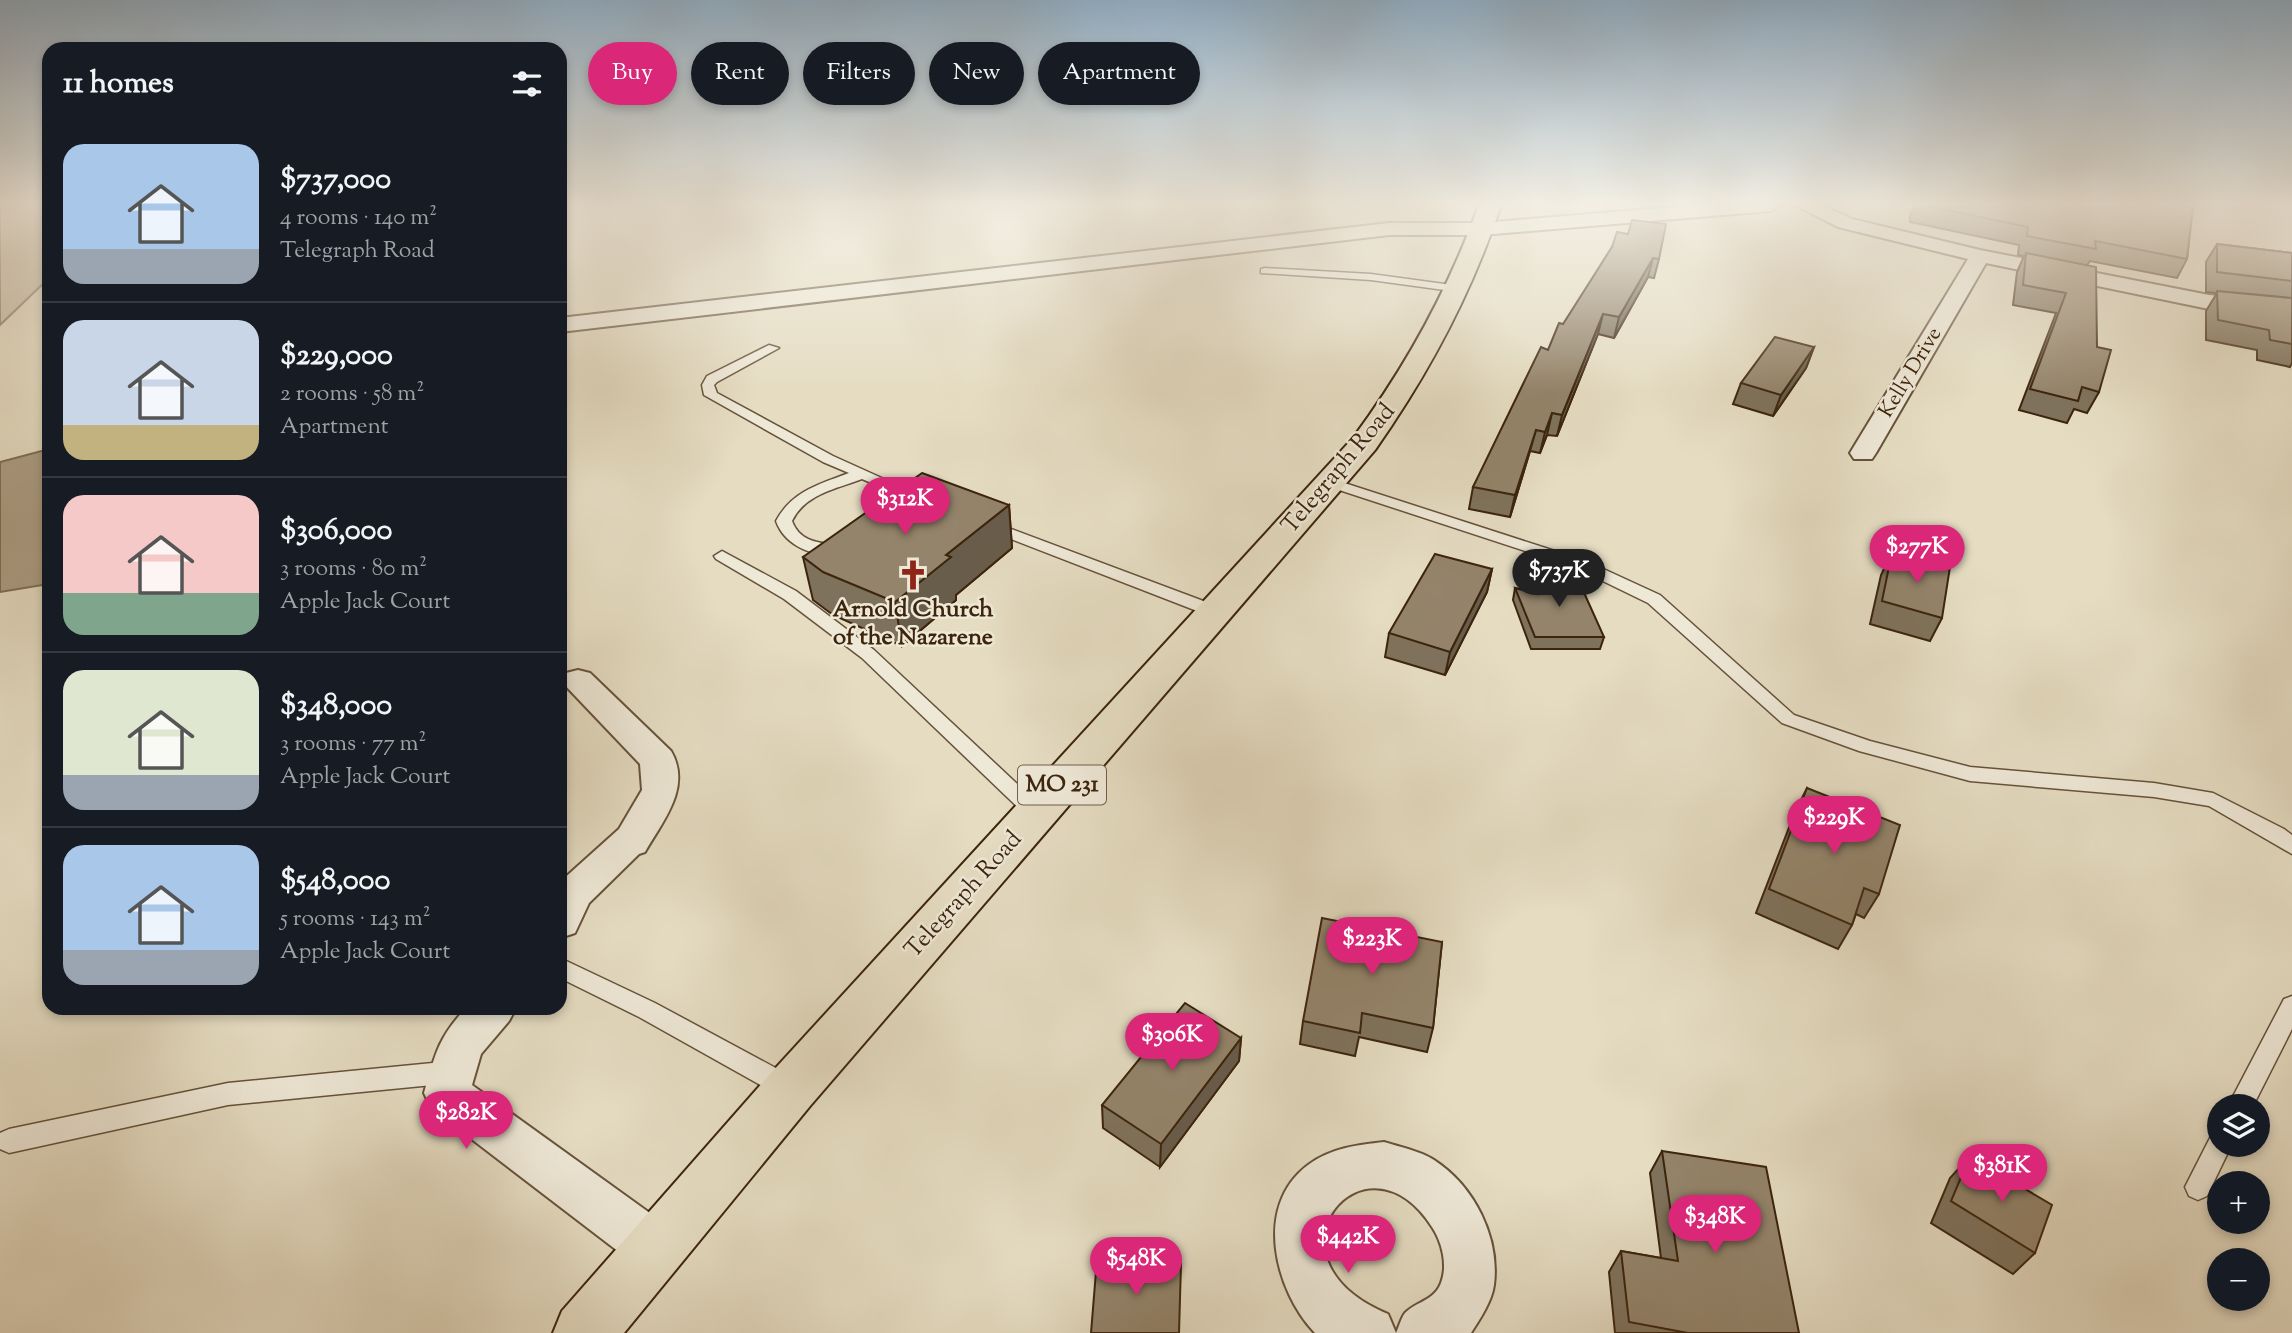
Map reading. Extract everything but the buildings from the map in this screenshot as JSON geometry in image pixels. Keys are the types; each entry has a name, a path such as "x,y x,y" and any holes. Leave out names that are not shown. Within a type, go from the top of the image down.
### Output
{"main road":[{"name":"Telegraph Road","path":"584,1333 654,1247 791,1089 1332,483 1395,402 1424,358 1467,267"}],"street":[{"path":"567,324 1055,267"},
{"name":"Kelly Drive","path":"1863,453 1973,267"},
{"path":"2036,267 2209,302 2292,309"},
{"path":"567,907 574,893 628,841 631,842 662,791 658,760 578,681"},
{"path":"488,1015 461,1044 447,1093 654,1247"},
{"path":"1369,1333 1338,1317 1319,1298 1306,1276 1299,1251 1299,1226 1306,1205 1319,1186 1336,1174 1358,1166 1380,1165 1404,1171 1426,1182 1445,1199 1460,1220 1468,1244 1471,1268 1466,1292 1454,1312 1433,1331"}],"lane":[{"path":"1265,271 1371,277 1459,289"},
{"path":"772,348 712,379 708,385 711,395 861,474 932,504 909,514"},
{"path":"852,550 812,547 792,536 785,521 788,512 803,498 861,474"},
{"path":"1332,483 1580,564 1654,599 1787,719 1866,746 1970,774 2154,790 2213,800 2277,834 2292,846"},
{"path":"976,521 1216,612"},
{"path":"722,556 790,595 868,654 1037,814"},
{"path":"567,970 647,1010 791,1089"},
{"path":"2246,1094 2292,1006"},
{"path":"9,1141 228,1094 453,1072"},
{"path":"2198,1187 2213,1157"}],"shaded area":[{"path":"0,267 42,267 42,285 0,325"},
{"path":"42,451 42,585 0,592 0,462"}],"place":[{"name":"Arnold Church of the Nazarene","path":"913,575"}]}
